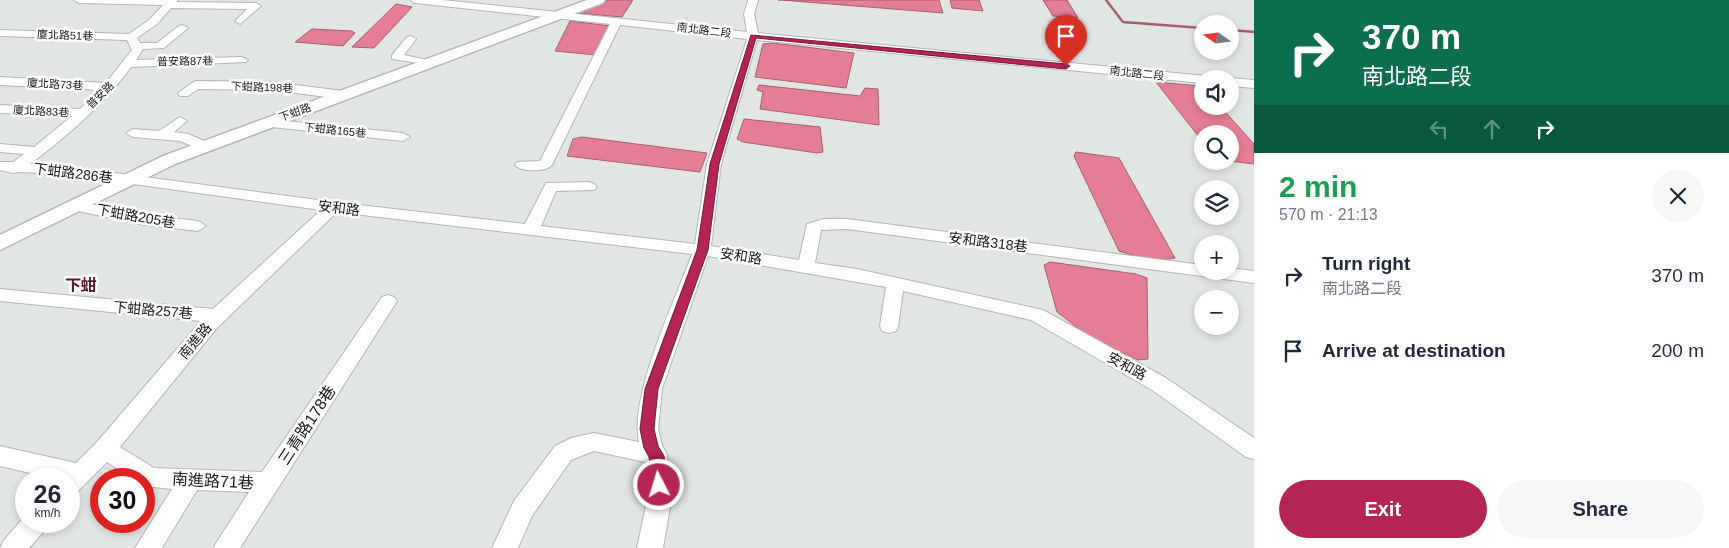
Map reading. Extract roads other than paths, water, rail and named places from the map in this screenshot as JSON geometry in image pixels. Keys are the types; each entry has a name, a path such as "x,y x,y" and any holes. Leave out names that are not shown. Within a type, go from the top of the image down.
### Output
{"main road":[{"name":"下蚶路","path":"0,243 169,160 599,0"}],"street":[{"path":"79,0 256,6 240,20"},
{"name":"南北路二段","path":"415,0 617,20 753,36 1194,79"},
{"path":"650,548 660,496 656,456 651,448 647,429 652,389 702,250 714,164 753,36 749,14 753,0"},
{"path":"133,42 171,2"},
{"path":"522,165 546,166 617,20"},
{"name":"廈北路51巷","path":"0,33 133,42 160,46 182,28"},
{"path":"411,39 396,57 428,63"},
{"name":"普安路","path":"0,178 36,151 111,87 138,50 133,42"},
{"name":"普安路87巷","path":"128,64 192,60 242,60"},
{"name":"廈北路73巷","path":"0,81 111,87"},
{"path":"1239,83 1254,84"},
{"name":"下蚶路198巷","path":"184,93 195,85 272,86 343,95"},
{"name":"廈北路83巷","path":"0,109 82,113"},
{"path":"161,136 180,121"},
{"name":"下蚶路165巷","path":"267,123 403,137"},
{"path":"133,133 183,137 204,146"},
{"path":"0,148 36,151"},
{"name":"下蚶路286巷","path":"0,166 61,170 129,180"},
{"name":"安和路","path":"129,180 333,207 702,250 896,284 1036,315 1160,384 1254,450"},
{"path":"531,230 551,186 588,187"},
{"name":"下蚶路205巷","path":"75,206 114,212 138,219 198,226"},
{"name":"南進路","path":"80,474 106,449 217,316 333,207"},
{"name":"安和路318巷","path":"806,267 813,227 824,224 847,224 1194,269"},
{"path":"1239,275 1254,277"},
{"path":"889,326 896,284"},
{"name":"下蚶路257巷","path":"0,295 217,316"},
{"name":"三青路178巷","path":"226,548 388,301"},
{"path":"505,548 523,509 563,453 579,445 594,442 656,456"},
{"name":"南進路71巷","path":"106,449 150,478 268,483"},
{"path":"0,456 37,468"},
{"path":"148,548 191,479"},
{"path":"13,548 26,533"}],"waterway":[{"path":"1106,0 1123,22 1194,27"},
{"path":"1239,31 1254,32"}],"district":[{"name":"下蚶","path":"81,285"}]}
